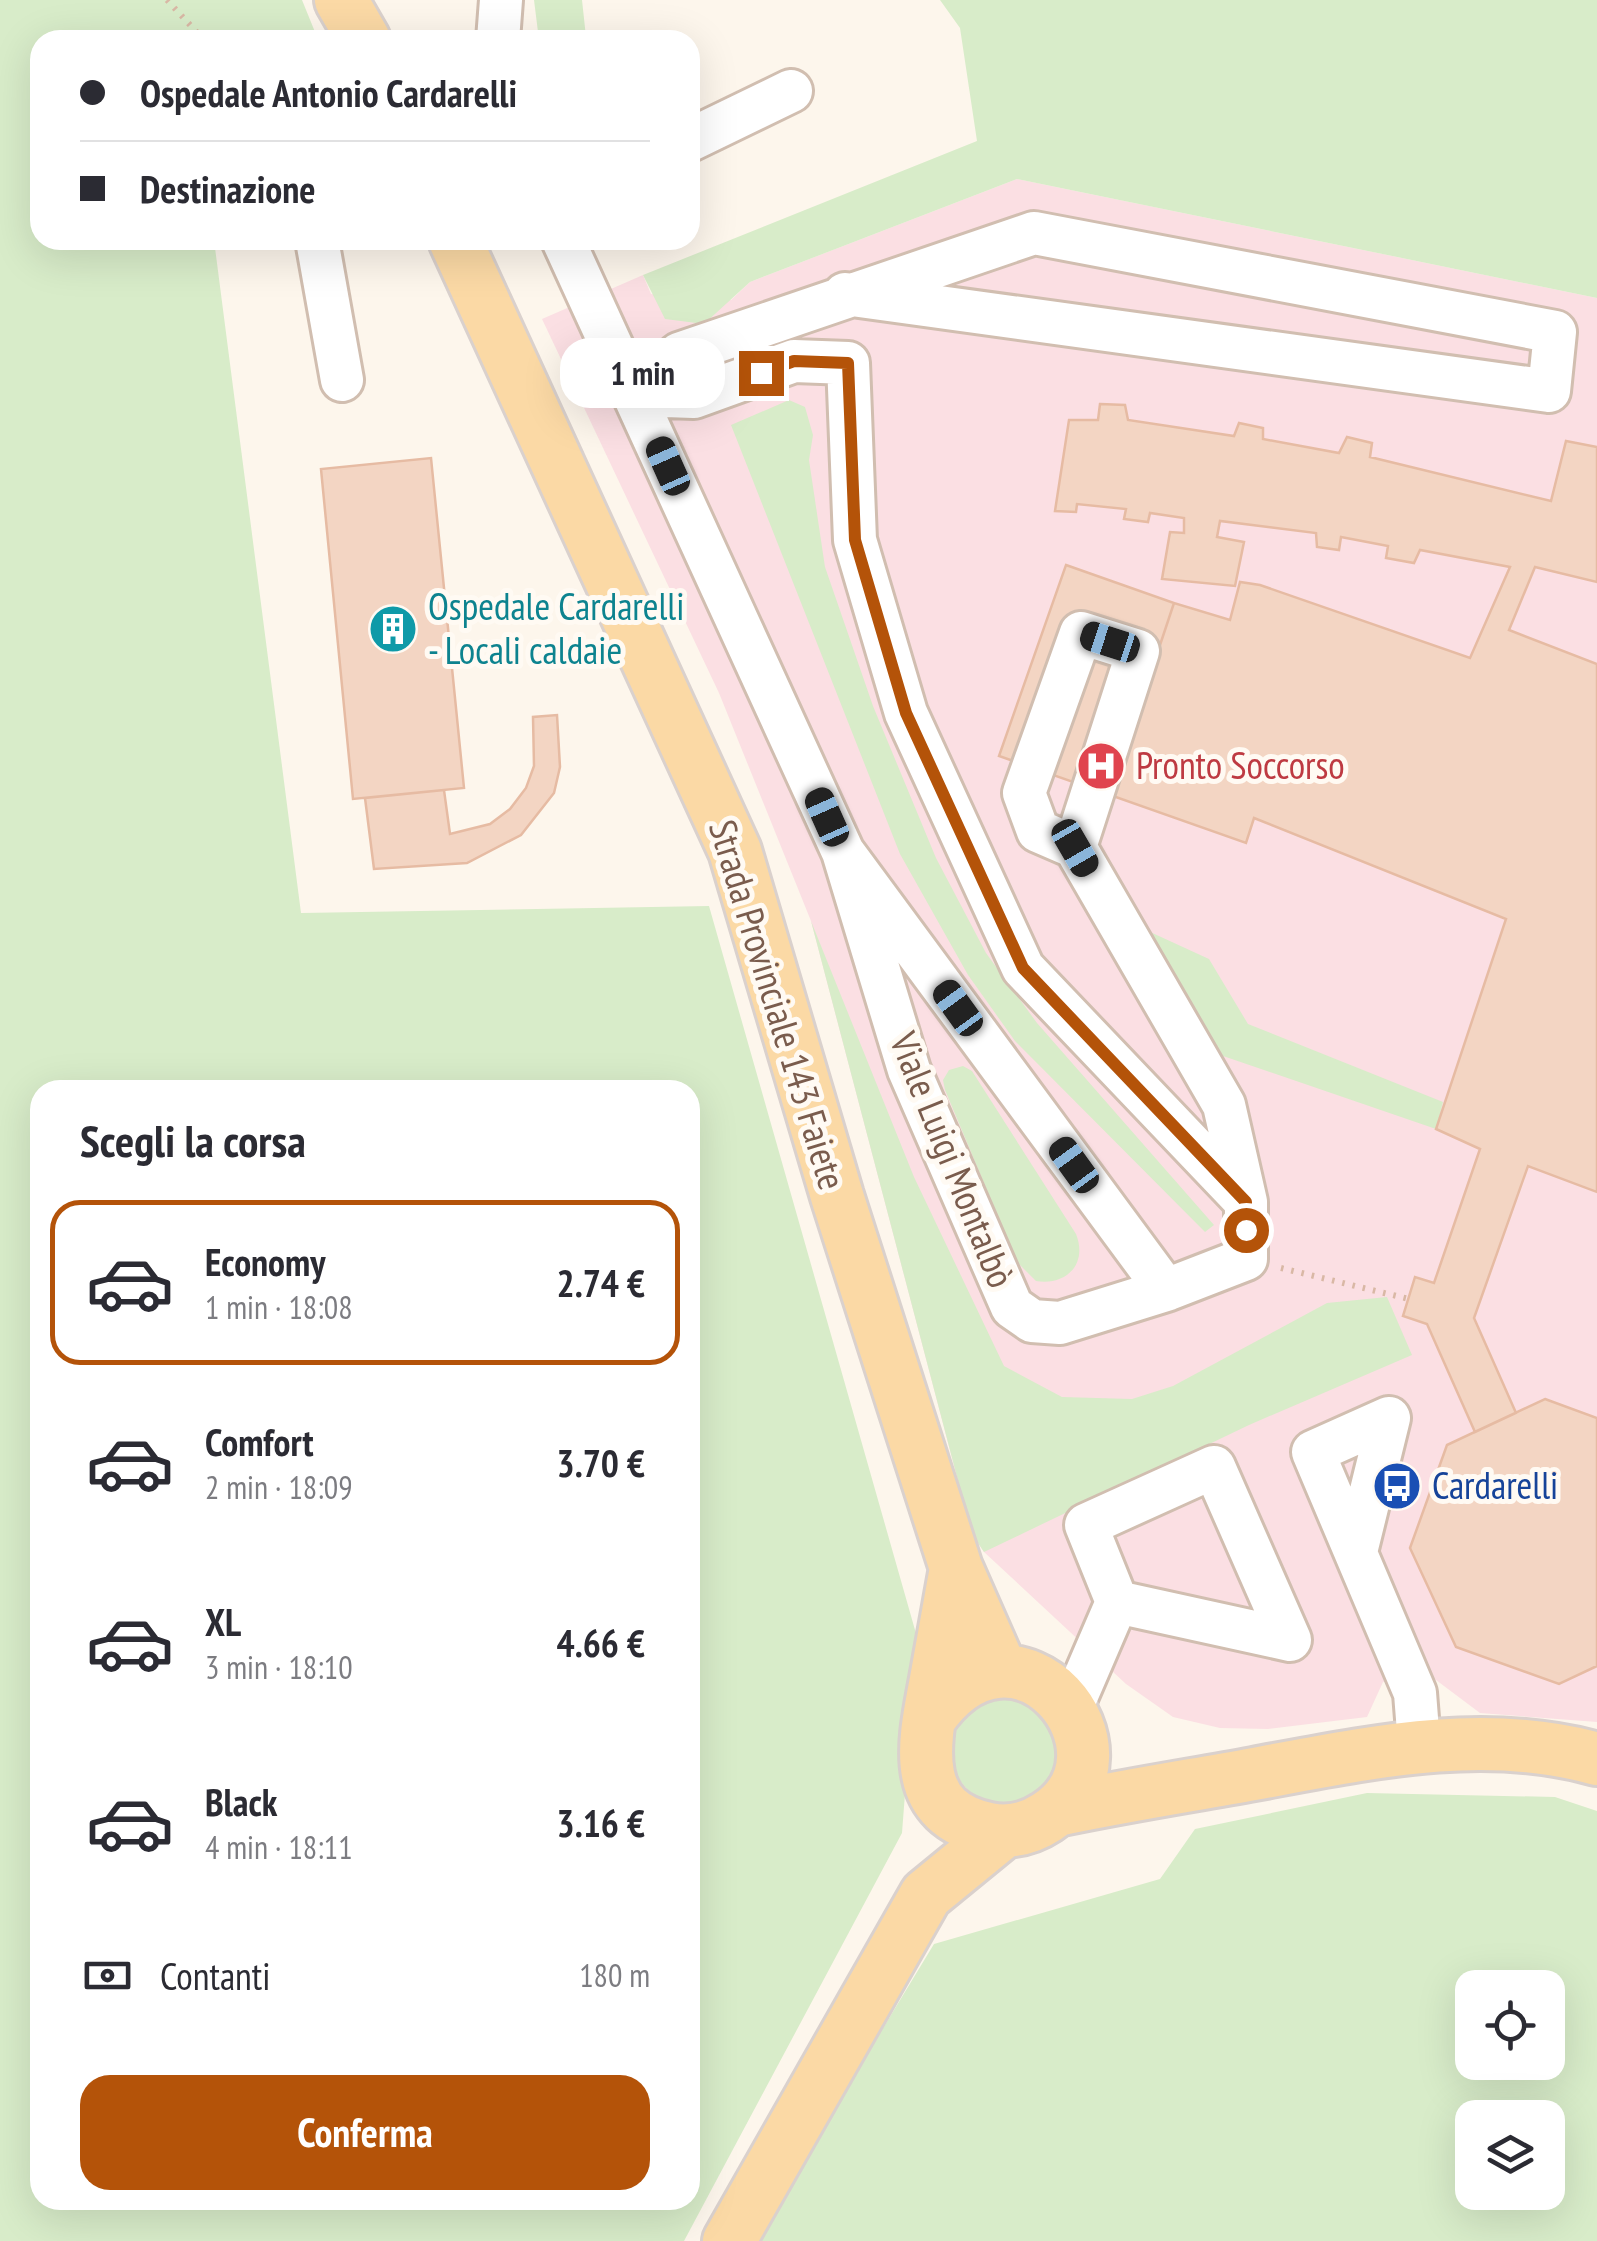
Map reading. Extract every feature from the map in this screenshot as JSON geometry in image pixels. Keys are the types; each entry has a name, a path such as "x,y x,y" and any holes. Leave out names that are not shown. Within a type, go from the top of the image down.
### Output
{"main road":[{"name":"Strada Provinciale 143 Faiete","path":"461,250 735,851 836,1196 956,1568 1014,1672 1052,1687 1074,1716 1173,1785"},
{"name":"Strada Provinciale 143 Faiete","path":"926,1895 928,1781 922,1750 956,1568"},
{"path":"929,1719 946,1694 972,1676 1014,1672"},
{"path":"1058,1810 1076,1784 1083,1754 1074,1716"},
{"name":"Strada Provinciale 143 Faiete","path":"729,2241 926,1895 1003,1832 1032,1826 1058,1810 1173,1785 1419,1744 1557,1748 1597,1759"},
{"path":"928,1781 945,1808 958,1817 972,1826 1003,1832"}],"street":[{"path":"498,30 500,0"},
{"path":"700,135 791,92"},
{"path":"636,396 679,354 845,294 1034,233 1555,332 1549,391 845,294"},
{"path":"319,250 342,380"},
{"name":"Viale Luigi Montalbò","path":"568,250 843,852 910,1070 1012,1307 1032,1321 1060,1322 1166,1290 843,852"},
{"path":"636,396 694,397 794,361 848,363 855,540 906,713 1023,968 1246,1202"},
{"path":"1075,848 1224,1105 1246,1202 1246,1259 1166,1290"},
{"path":"1074,1716 1117,1602 1086,1525 1214,1467 1290,1640 1117,1602"},
{"path":"1356,1552 1415,1693 1419,1744"},
{"path":"1014,1672 1070,1645 1117,1602"}],"path":[{"path":"167,0 195,30"},
{"path":"1246,1259 1409,1299"}],"shaded area":[{"path":"1017,179 1597,298 1597,1722 1480,1713 1428,1674 1383,1682 1367,1717 1268,1729 1220,1728 1173,1717 1126,1684 984,1552 972,1534 811,921 719,693 542,319 643,275 651,294 731,300 750,282"}],"green space":[{"path":"0,0 302,0 314,30 30,30 30,250 215,250 301,913 709,906 917,1637 902,1833 684,2241 0,2241"},
{"path":"534,0 582,0 585,30 538,30"},
{"path":"940,0 1597,0 1597,298 1017,179 750,282 704,324 665,319 643,275 977,141 960,28"},
{"path":"789,400 805,407 813,435 809,460 825,567 873,706 936,858 986,953 1037,1023 1214,1225 1205,1232 1015,1041 968,975 900,854 731,425"},
{"path":"811,921 914,1177 1004,1366 1062,1397 1132,1399 1173,1386 1327,1303 1387,1297 1412,1355 1249,1425 984,1552 972,1534"},
{"path":"1148,931 1209,959 1248,1024 1443,1102 1436,1129 1223,1056"},
{"path":"963,1066 972,1071 1076,1234 1077,1263 1057,1280 1036,1281 1017,1262 945,1090 943,1080 949,1070"},
{"path":"1004,1698 1024,1702 1042,1713 1053,1731 1057,1751 1053,1771 1042,1789 1024,1800 1004,1804 984,1800 966,1789 955,1771 951,1751 955,1731 966,1713 984,1702"},
{"path":"1367,1793 1555,1797 1597,1811 1597,2241 754,2241 934,1944 1160,1879 1195,1829"}],"building":[{"path":"1100,404 1125,405 1128,420 1234,436 1239,423 1263,428 1263,439 1339,453 1347,437 1372,443 1370,457 1551,501 1566,441 1597,447 1597,582 1535,567 1509,630 1597,664 1597,1192 1528,1166 1474,1318 1516,1413 1475,1432 1427,1324 1403,1316 1415,1277 1434,1283 1480,1149 1436,1129 1506,919 1254,818 1246,843 1110,795 1174,603 1230,620 1240,582 1260,585 1470,658 1510,567 1420,550 1414,563 1386,558 1388,546 1341,537 1339,550 1317,547 1316,533 1220,521 1217,537 1244,542 1235,586 1162,579 1170,532 1184,533 1184,518 1150,513 1148,522 1124,519 1126,509 1077,504 1076,512 1055,511 1069,420 1098,420"},
{"name":"Ospedale Cardarelli - Locali caldaie","path":"431,458 464,788 353,799 321,469"},
{"path":"1066,565 1174,603 1110,795 999,756"},
{"path":"557,715 560,767 554,793 521,835 467,863 374,869 365,798 444,790 450,834 490,824 510,809 526,788 534,766 533,717"},
{"path":"1545,1399 1597,1418 1597,1666 1559,1684 1456,1647 1410,1548 1447,1445"}],"place":[{"name":"Ospedale Cardarelli - Locali caldaie","path":"393,629"},
{"name":"Pronto Soccorso","path":"1101,766"},
{"name":"Cardarelli","path":"1397,1486"}],"route":[{"path":"761,373 794,361 848,363 855,540 906,713 1023,968 1246,1202 1246,1230"}]}
